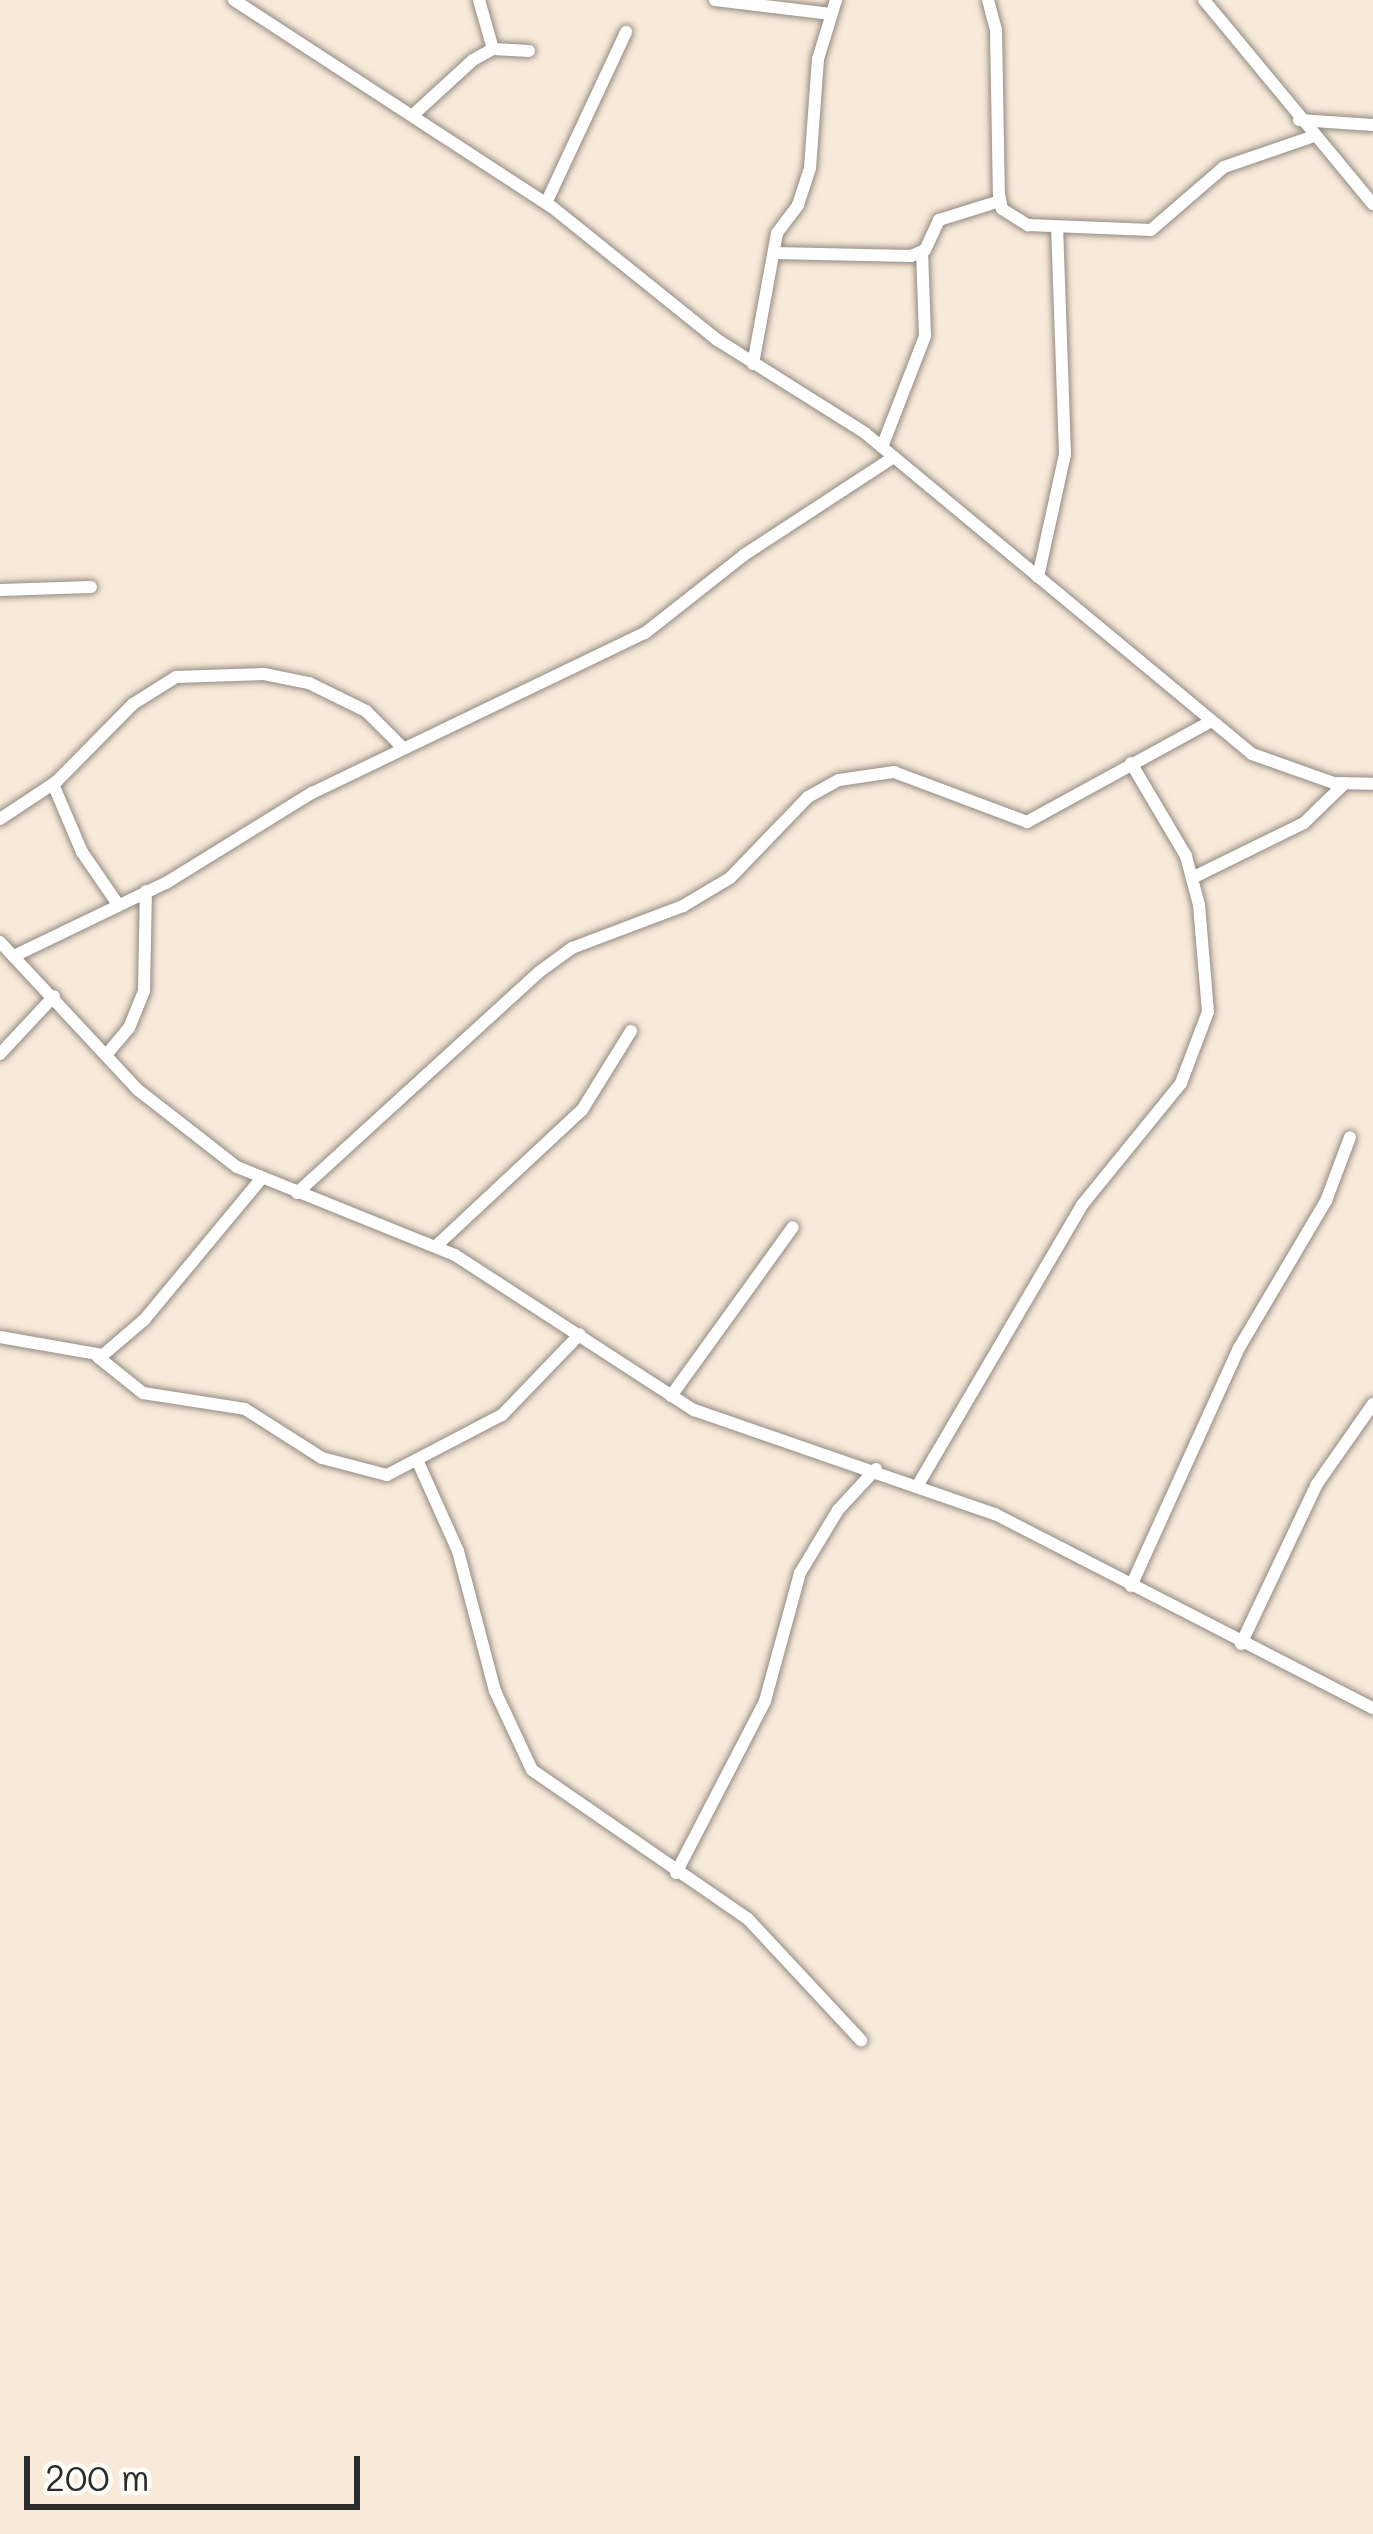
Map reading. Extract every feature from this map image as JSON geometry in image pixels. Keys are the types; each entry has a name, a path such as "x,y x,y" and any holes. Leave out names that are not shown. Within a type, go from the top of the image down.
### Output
{"street":[{"path":"234,0 546,203 753,364 882,447 1208,724 1287,771 1373,784"},
{"path":"478,0 493,49"},
{"path":"715,0 834,7 815,79 810,168 774,253 753,364"},
{"path":"988,0 997,30 1000,201 1010,217 1057,228 1151,230 1224,166 1314,136"},
{"path":"1204,0 1373,204"},
{"path":"546,203 626,32"},
{"path":"413,115 493,49 529,51"},
{"path":"1299,120 1373,125"},
{"path":"882,447 925,336 922,252 939,220 1000,201"},
{"path":"1038,577 1064,454 1057,228"},
{"path":"774,253 858,260 922,252"},
{"path":"14,956 146,891 403,748 646,633 744,555 894,457"},
{"path":"0,590 91,587"},
{"path":"0,819 53,784 133,704 176,677 264,674 309,683 366,711 403,748"},
{"path":"297,1193 538,972 572,948 683,906 730,878 808,797 838,780 894,772 1027,822 1208,724"},
{"path":"919,1483 1082,1204 1181,1083 1208,1012 1192,878 1131,763"},
{"path":"1192,878 1304,823 1345,783"},
{"path":"53,784 82,852 117,903"},
{"path":"106,1054 129,1028 144,991 146,891"},
{"path":"0,942 167,1117 262,1178 436,1246 525,1294 671,1396 742,1433 919,1483 1373,1708"},
{"path":"0,1054 53,996"},
{"path":"436,1246 582,1110 631,1031"},
{"path":"1131,1586 1239,1348 1326,1201 1350,1137"},
{"path":"98,1357 144,1320 262,1178"},
{"path":"671,1396 793,1227"},
{"path":"0,1336 98,1357 143,1394 245,1409 322,1458 387,1475 418,1462 527,1396 580,1334"},
{"path":"1241,1644 1317,1484 1373,1404"},
{"path":"418,1462 458,1552 494,1691 532,1770 748,1918 861,2040"},
{"path":"676,1873 765,1701 800,1573 876,1469"}]}
